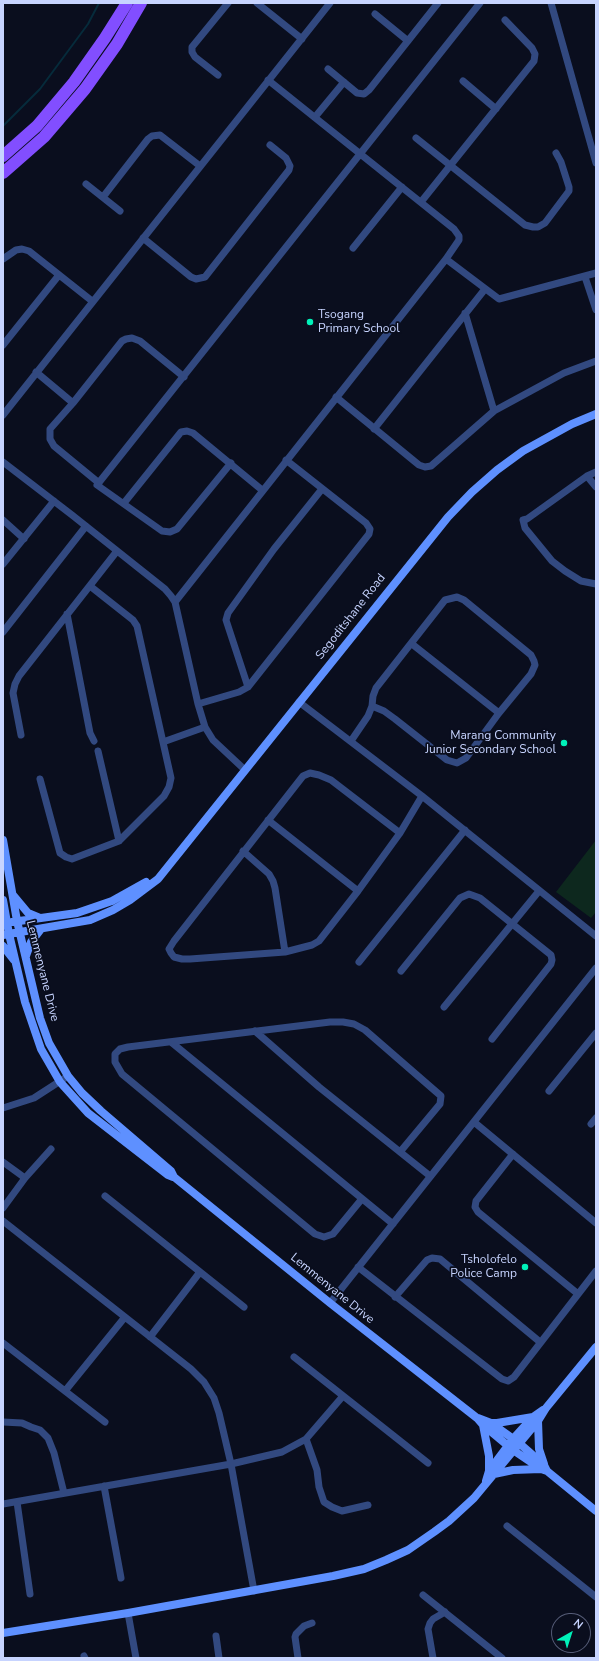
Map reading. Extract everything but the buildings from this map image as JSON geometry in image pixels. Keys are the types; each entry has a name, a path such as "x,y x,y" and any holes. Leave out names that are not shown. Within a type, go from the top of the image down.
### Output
{"main road":[{"path":"3,156 37,126 74,82 105,38 127,3"},
{"path":"3,173 44,137 85,89 117,44 141,3"}],"street":[{"path":"218,75 194,57 192,48 228,3"},
{"path":"257,3 302,39"},
{"path":"3,415 330,3"},
{"path":"328,69 357,93 364,94 369,90 438,3"},
{"path":"99,483 480,3"},
{"path":"551,3 596,163"},
{"path":"375,14 408,40"},
{"path":"421,202 534,61 535,58 532,48 505,20"},
{"path":"175,602 446,259 457,244 459,236 454,229 421,202 268,80"},
{"path":"463,81 496,109"},
{"path":"315,117 344,82"},
{"path":"103,197 148,139 152,136 160,136 164,138 200,166"},
{"path":"416,138 525,225 538,227 545,223 569,191 561,162 556,153"},
{"path":"143,238 191,277 196,279 205,277 289,170 288,162 270,145"},
{"path":"86,184 120,211"},
{"path":"353,248 402,187"},
{"path":"3,259 16,250 22,249 29,251 92,302"},
{"path":"446,259 485,290 500,299 505,299 596,273"},
{"path":"3,345 59,275"},
{"path":"585,277 596,310"},
{"path":"374,429 465,313 485,290"},
{"path":"465,313 494,411"},
{"path":"184,377 140,341 132,338 126,339 122,341 73,403 50,428 50,439 54,446 99,483 97,485 162,531 170,532 176,529 231,463"},
{"path":"336,397 419,465 425,467 431,466 494,411 564,373 596,360"},
{"path":"36,372 73,403"},
{"name":"Segoditshane Road","path":"6,934 90,920 113,910 130,900 158,879 436,531 472,492 497,470 523,451 566,427 596,414"},
{"path":"124,503 181,432 187,430 194,433 262,490"},
{"path":"198,704 239,692 248,687 369,534 370,529 366,523 286,460"},
{"path":"3,462 86,526 165,590 175,602 198,704 205,726 213,740 245,770"},
{"path":"596,472 587,476 527,519 523,520 525,528 552,561 565,572 581,581 596,584"},
{"path":"587,476 596,488"},
{"path":"248,687 226,620 228,613 274,549 322,489"},
{"path":"3,564 54,501"},
{"path":"3,520 24,539"},
{"path":"3,632 86,526"},
{"path":"22,735 13,693 19,676 117,551"},
{"path":"40,779 60,853 72,859 119,840 164,796 172,778 137,626 133,620 90,586"},
{"path":"351,741 368,716 376,688 445,600 457,597 464,600 531,655 534,661 531,674 499,713 466,758 457,763 447,760 384,711 372,706"},
{"path":"67,614 90,733 94,741"},
{"path":"412,644 499,713"},
{"path":"300,702 422,796 596,936"},
{"path":"163,742 205,726"},
{"path":"98,750 119,840"},
{"path":"400,833 331,780 310,773 303,776 174,941 169,949 171,953 174,957 186,959 286,952 306,947 319,941 400,833 422,796"},
{"path":"268,820 358,891"},
{"path":"359,962 465,830"},
{"name":"Lemmenyane Drive","path":"3,840 17,921 35,1000 44,1030 50,1043 68,1076 82,1093 171,1171 174,1177"},
{"path":"243,851 269,874 273,881 286,952"},
{"name":"Segoditshane Road","path":"5,924 77,913 112,901 155,876 160,875"},
{"path":"444,1007 539,891"},
{"path":"401,971 460,898 469,894 480,898 551,955 552,960 551,964 492,1039"},
{"path":"12,895 28,913 40,918"},
{"name":"Lemmenyane Drive","path":"3,900 6,934 17,964 25,1002 34,1032 41,1049 60,1082 88,1113 168,1175 174,1177 330,1303 477,1418 487,1424"},
{"path":"26,957 31,942 41,929"},
{"path":"3,946 17,964"},
{"path":"330,1303 596,968"},
{"path":"361,1200 333,1234 324,1237 315,1234 122,1074 115,1062 115,1054 120,1050 171,1042 330,1022 354,1024 365,1030 439,1093 442,1099 440,1104 400,1152"},
{"path":"255,1032 319,1087 430,1176"},
{"path":"550,1091 596,1033"},
{"path":"171,1042 392,1224"},
{"path":"3,1108 34,1098 68,1076"},
{"path":"591,1124 596,1118"},
{"path":"474,1122 596,1222"},
{"path":"3,1208 25,1178 51,1149"},
{"path":"513,1154 476,1201 475,1207 478,1212 578,1294"},
{"path":"3,1162 25,1178"},
{"path":"105,1196 244,1307"},
{"path":"3,1221 191,1369 204,1382 214,1398 219,1413 231,1464 254,1591"},
{"path":"395,1297 427,1260 432,1258 440,1259 540,1342"},
{"path":"358,1267 395,1297 508,1381 514,1377 596,1271"},
{"path":"150,1337 200,1272"},
{"path":"64,1391 124,1317"},
{"path":"3,1343 105,1422"},
{"path":"3,1633 254,1591 364,1569 408,1550 449,1521 474,1498 513,1444 546,1408 596,1347"},
{"path":"294,1357 428,1463"},
{"path":"3,1504 231,1464 282,1452 306,1439 343,1396"},
{"path":"487,1424 536,1419"},
{"path":"536,1419 539,1449 544,1468"},
{"path":"3,1422 22,1423 40,1430 48,1438 54,1453 64,1493"},
{"path":"487,1424 596,1511"},
{"path":"487,1424 491,1473"},
{"path":"306,1439 317,1470 319,1487 324,1502 342,1511 368,1505"},
{"path":"491,1473 544,1468"},
{"path":"104,1486 121,1578"},
{"path":"17,1502 30,1594"},
{"path":"507,1526 596,1597"},
{"path":"423,1594 502,1658"},
{"path":"433,1658 428,1629 433,1619 445,1612"},
{"path":"128,1613 136,1658"},
{"path":"298,1658 295,1637 296,1634 304,1626 312,1624"},
{"path":"216,1636 220,1658"}],"green space":[{"path":"596,840 596,912 591,918 556,892"}],"waterway":[{"path":"3,126 40,89 88,24 99,3"}],"place":[{"name":"Tsogang Primary School","path":"310,322"},
{"name":"Marang Community Junior Secondary School","path":"564,743"},
{"name":"Tsholofelo Police Camp","path":"525,1267"}]}
